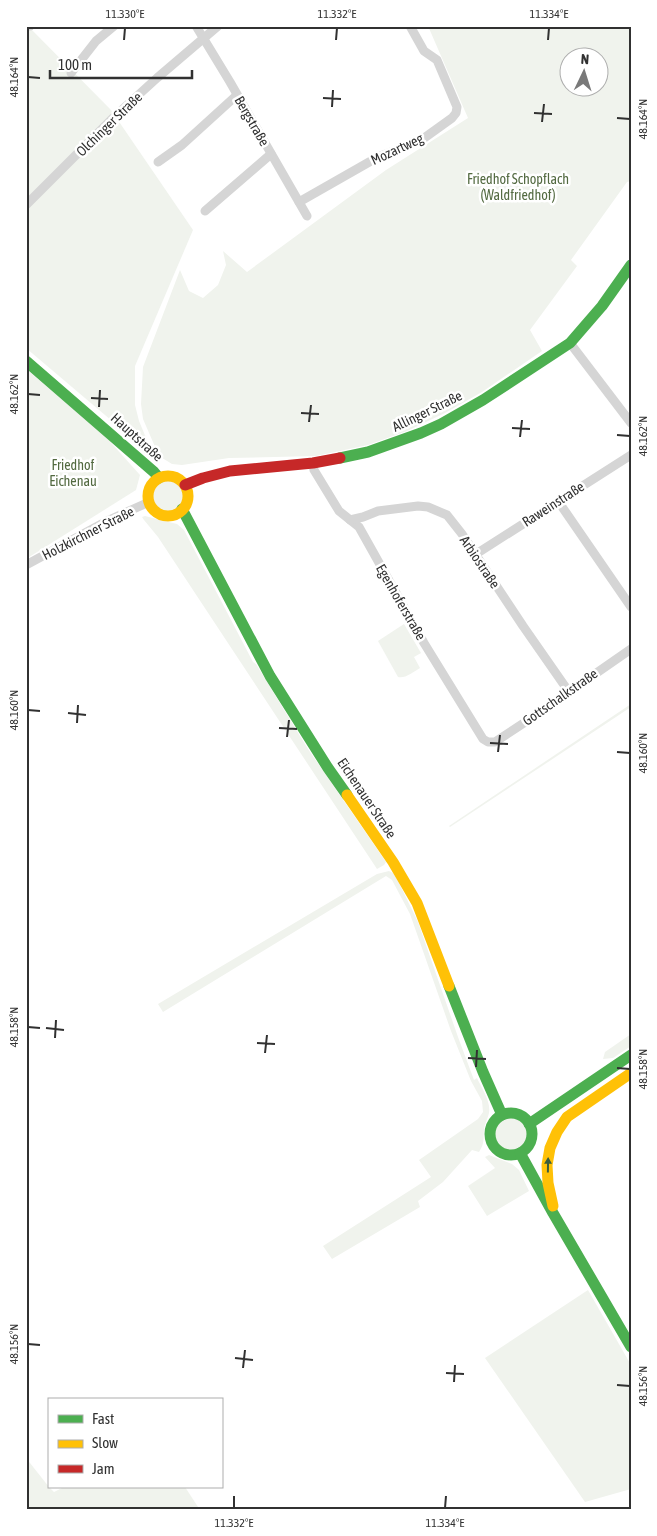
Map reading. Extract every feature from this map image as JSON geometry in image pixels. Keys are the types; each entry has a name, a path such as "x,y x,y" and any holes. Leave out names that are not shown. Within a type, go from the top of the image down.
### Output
{"main road":[{"name":"Allinger Straße","path":"185,485 203,478 230,472 313,464 368,452 428,430 482,400 570,343 602,306 631,265"},
{"name":"Hauptstraße","path":"26,361 159,478"},
{"path":"172,476 185,485 187,499 182,509 174,514 161,514 149,502 148,493 150,487 159,478 172,476"},
{"name":"Eichenauer Straße","path":"182,509 270,676 328,768 393,862 417,904 502,1116"},
{"path":"529,1124 631,1055"},
{"path":"552,1213 553,1200 548,1184 547,1162 548,1152 559,1127 567,1117 631,1072"},
{"path":"514,1114 526,1119 529,1124 533,1135 532,1141 520,1154 507,1155 500,1152 492,1143 490,1132 498,1118 514,1114"},
{"path":"520,1154 552,1213 631,1347"}],"street":[{"path":"71,73 96,40 114,26"},
{"name":"Bergstraße","path":"196,26 306,216"},
{"name":"Olchinger Straße","path":"26,205 113,118 218,26"},
{"name":"Mozartweg","path":"299,202 378,156 420,141 456,113 457,107 437,60 424,52 410,26"},
{"path":"158,162 182,145 237,95"},
{"path":"205,211 271,154"},
{"path":"570,343 631,423"},
{"name":"Raweinstraße","path":"476,554 631,455"},
{"name":"Egenhoferstraße","path":"313,464 314,470 339,511 359,528 424,643 483,739 488,742"},
{"path":"558,501 631,607"},
{"name":"Holzkirchner Straße","path":"26,565 149,502"},
{"name":"Arbiostraße","path":"350,520 378,511 410,507 428,507 446,515 476,554 519,620 570,692"},
{"name":"Gottschalkstraße","path":"488,742 495,742 631,649"}],"green space":[{"path":"26,26 111,110 193,230 135,366 135,405 139,421 152,452 151,454 26,348"},
{"name":"Friedhof Schopflach (Waldfriedhof)","path":"428,26 631,26 631,181 627,182 571,260 577,266 530,330 542,351 482,392 445,413 407,431 368,445 316,456 229,458 182,465 172,464 159,456 143,419 141,404 143,367 180,270 189,291 203,298 218,285 226,265 223,251 247,272 386,170 468,118"},
{"name":"Friedhof Eichenau","path":"26,369 104,435 140,475 136,490 26,559"},
{"path":"168,481 179,485 183,496 179,507 168,511 157,507 153,496 157,485"},
{"path":"145,516 177,524 184,530 253,662 308,749 386,862 384,865 377,869 158,537 142,517"},
{"path":"404,624 421,653 414,657 420,668 409,675 398,677 378,641"},
{"path":"631,704 631,707 449,826"},
{"path":"389,871 393,873 399,883 418,922 474,1080 477,1078 487,1100 489,1113 484,1129 483,1143 479,1152 472,1150 443,1182 418,1201 420,1207 332,1259 323,1246 431,1177 419,1160 478,1119 483,1112 482,1101 471,1081 451,1031 410,914 392,880 386,876 163,1012 158,1004 377,874"},
{"path":"631,1034 631,1046 613,1058 603,1059 605,1052"},
{"path":"511,1118 523,1122 527,1134 523,1146 511,1150 499,1146 495,1134 499,1122"},
{"path":"489,1155 512,1164 519,1170 529,1191 487,1216 468,1186 495,1168 485,1157"},
{"path":"588,1290 631,1365 631,1489 585,1502 485,1358"},
{"path":"26,1458 48,1488 54,1492 62,1488 186,1488 200,1510 26,1510"}],"traffic: fast":[{"path":"340,458 368,452 441,424 483,400 570,343 602,306 631,265"},
{"path":"26,361 159,478"},
{"path":"182,509 270,676 347,795"},
{"path":"449,986 502,1115"},
{"path":"529,1124 631,1055"},
{"path":"511,1113 526,1119 532,1134 526,1149 511,1155 496,1149 490,1134 496,1119 511,1113"},
{"path":"520,1153 631,1347"}],"traffic: slow":[{"path":"168,476 182,482 188,496 182,510 168,516 154,510 148,496 154,482 168,476"},
{"path":"347,795 393,862 417,903 449,986"},
{"path":"553,1206 548,1183 547,1165 550,1148 557,1132 567,1117 631,1073"}],"traffic: jam":[{"path":"185,485 230,471 313,463 340,458"}]}
